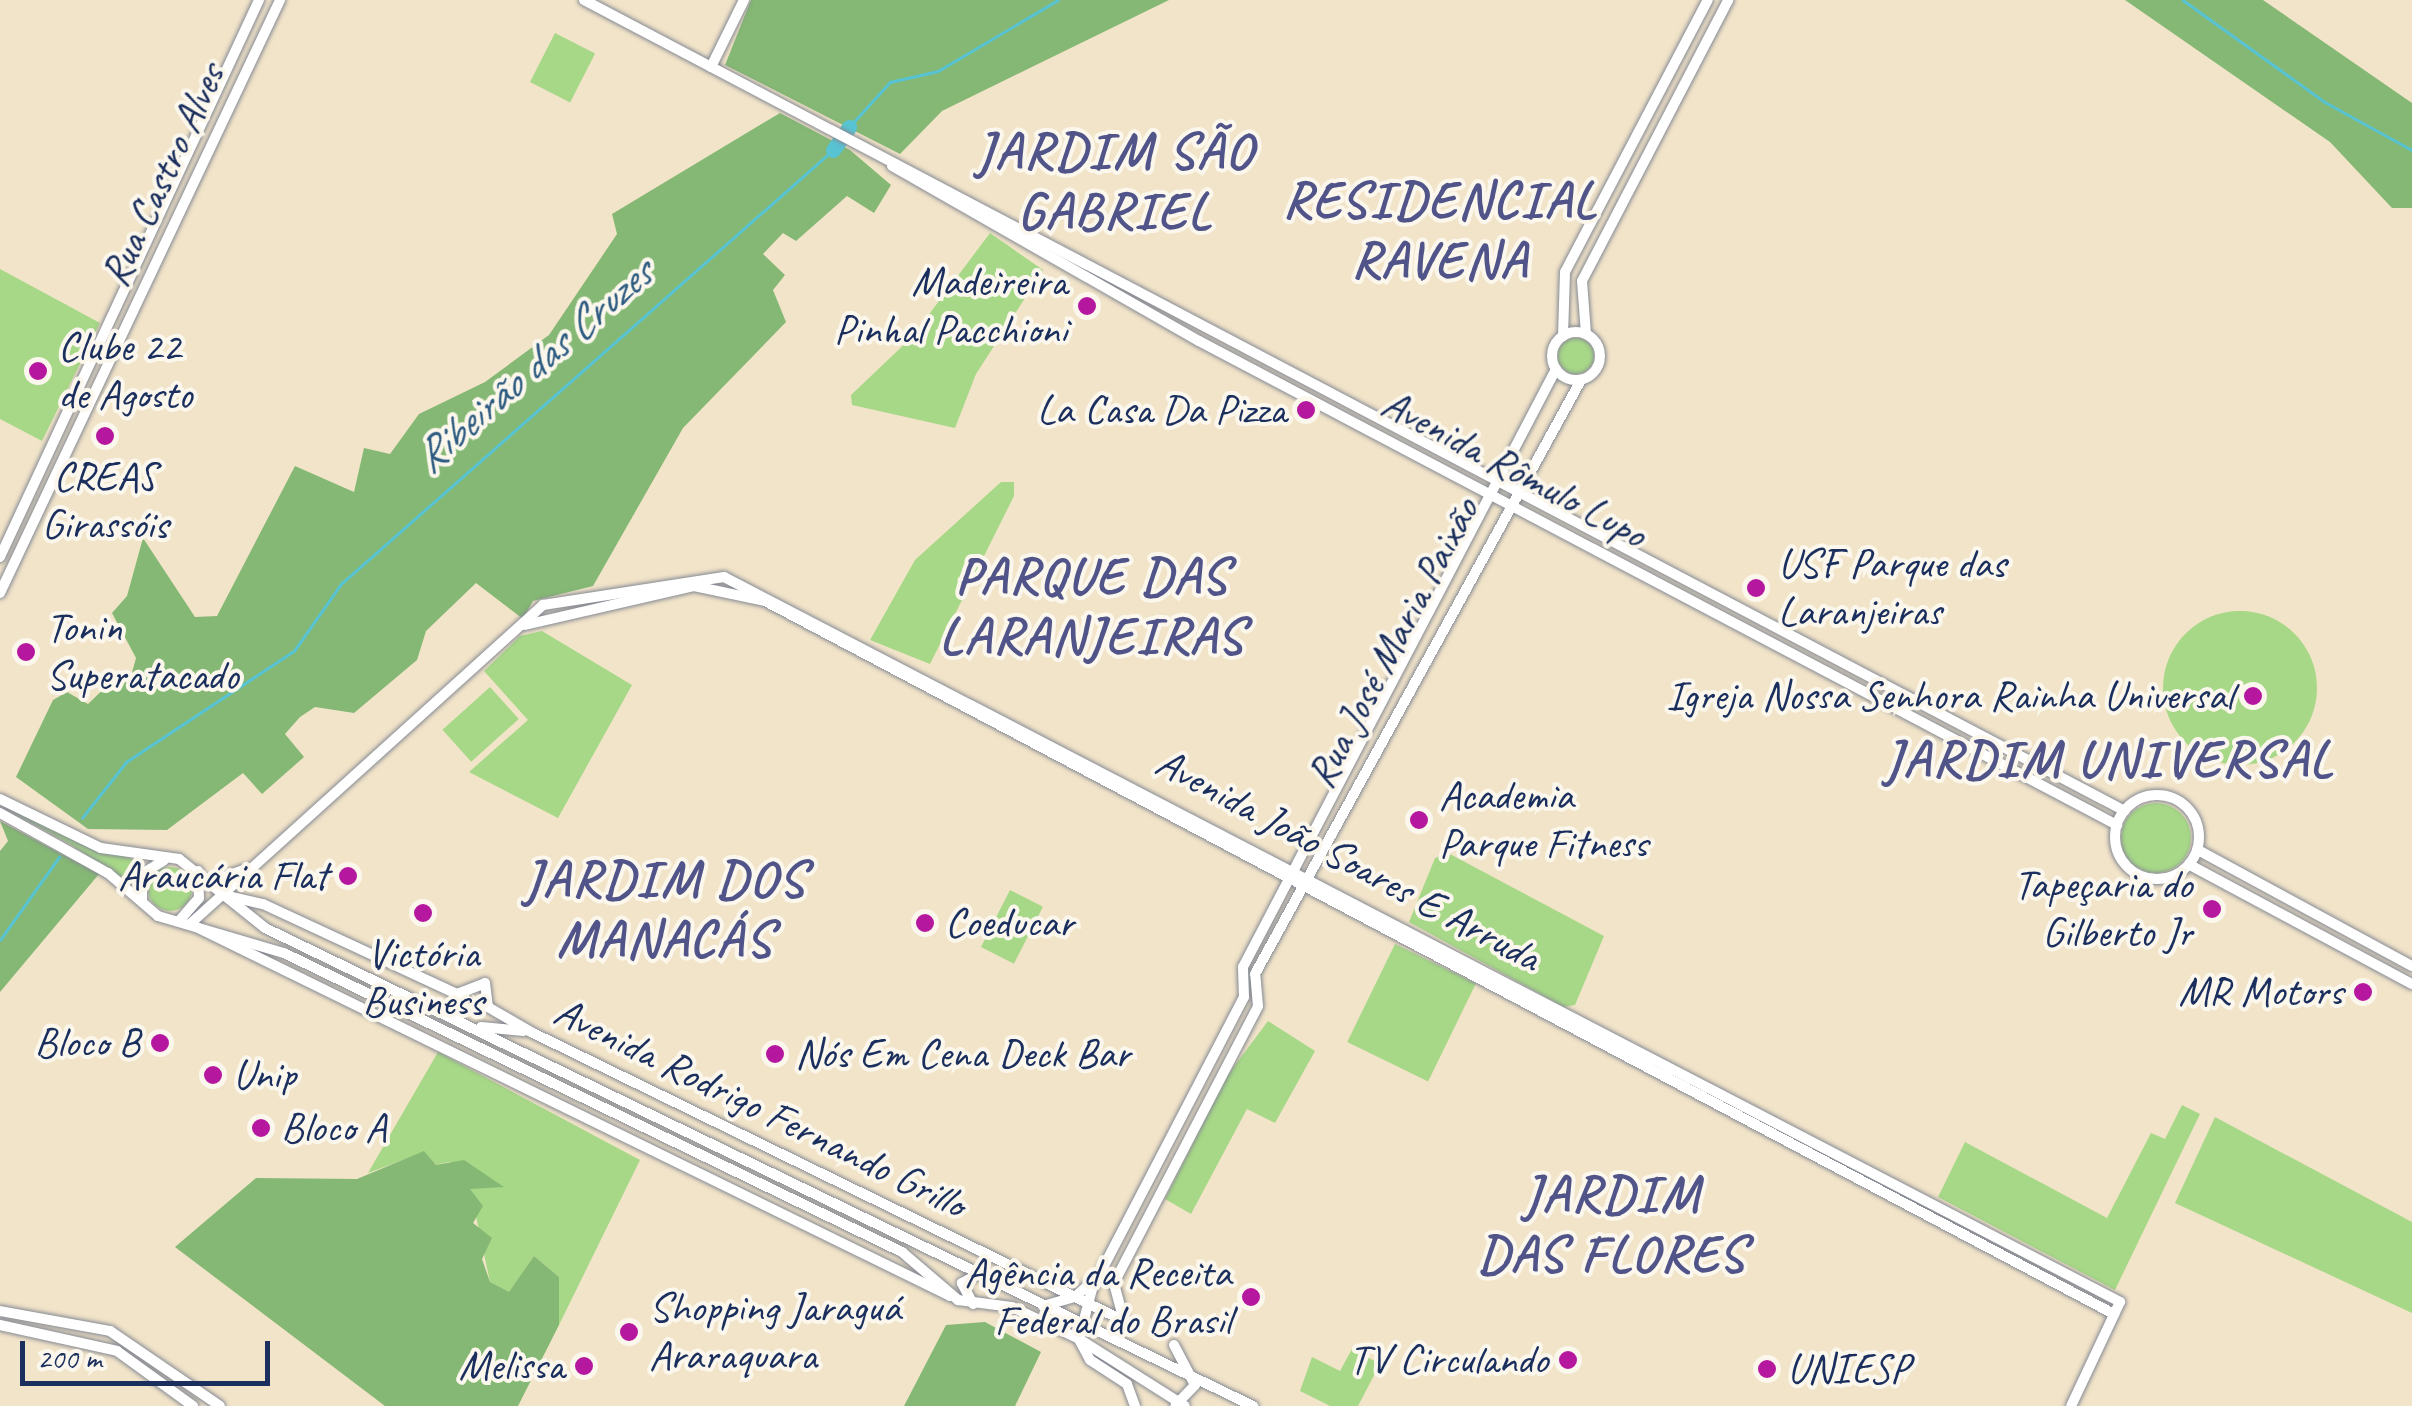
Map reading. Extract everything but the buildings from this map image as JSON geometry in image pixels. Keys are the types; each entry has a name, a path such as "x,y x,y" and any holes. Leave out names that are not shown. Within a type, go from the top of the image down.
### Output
{"street":[{"name":"Rua Castro Alves","path":"0,557 259,0"},
{"name":"Rua Castro Alves","path":"0,594 280,0"},
{"name":"Avenida Rômulo Lupo","path":"584,0 2125,810"},
{"path":"711,67 744,0"},
{"path":"1708,0 1565,272 1563,336 1553,351 1556,369 1581,380 1600,362 1586,334 1582,281 1728,0"},
{"path":"695,59 718,52"},
{"name":"Avenida Rômulo Lupo","path":"888,162 946,204 2117,826"},
{"path":"1563,336 1586,334"},
{"name":"Rua José Maria Paixão","path":"1080,1339 1086,1303 1098,1276 1244,997 1243,967 1556,369"},
{"name":"Rua José Maria Paixão","path":"1124,1322 1113,1292 1119,1271 1258,1006 1255,974 1506,501 1581,380"},
{"name":"Avenida João Soares E Arruda","path":"184,922 222,895 529,622 543,605 700,574 747,583 2114,1314 2120,1302 1856,1173"},
{"path":"2190,865 2198,850 2198,825 2183,804 2158,795 2125,810 2117,826 2122,860 2146,878 2190,865 2412,984"},
{"path":"0,799 101,848 169,858 198,870 222,895 266,928 883,1227 985,1272 1081,1325 1190,1368 1253,1406"},
{"path":"0,813 184,922 259,940 878,1240 924,1265 950,1296 973,1305 1012,1307 1080,1339 1179,1405 1194,1385 1190,1368 1174,1345"},
{"path":"2198,850 2412,966"},
{"path":"142,900 142,874 169,858"},
{"path":"209,882 260,861"},
{"path":"184,922 200,898 198,870"},
{"name":"Avenida Rodrigo Fernando Grillo","path":"222,895 263,904 457,994 485,983 488,1007 531,1032 1124,1322"},
{"path":"470,1025 531,1032"},
{"path":"866,1196 883,1227"},
{"path":"2045,1279 2051,1267"},
{"path":"973,1305 962,1283 985,1272"},
{"path":"1043,1306 1075,1297 1098,1276"},
{"path":"0,1311 110,1331 220,1406"},
{"path":"2071,1406 2114,1314"},
{"path":"0,1325 117,1352 192,1406"},
{"path":"1080,1339 1128,1391 1135,1406"},
{"path":"1121,1406 1128,1391"}],"green space":[{"path":"751,0 1169,0 942,111 900,154 725,65"},
{"path":"2125,0 2263,0 2412,103 2412,208 2392,208 2330,142"},
{"path":"555,33 595,53 570,102 530,82"},
{"path":"780,113 850,150 891,185 874,213 847,196 796,241 783,233 763,254 785,275 773,290 786,322 683,428 593,586 533,601 523,619 476,583 426,631 417,660 354,713 315,707 300,717 285,734 304,757 262,794 243,773 167,830 88,829 16,777 53,700 67,692 88,704 116,677 131,676 136,658 112,613 127,596 143,538 195,617 217,616 295,466 354,492 364,448 390,454 419,414 485,382 549,335 617,234 612,214"},
{"path":"990,233 1043,270 976,374 955,428 852,405 851,395 912,337"},
{"name":"Clube 22 de Agosto","path":"0,269 100,323 42,441 0,419"},
{"path":"1576,338 1589,343 1594,356 1589,369 1576,374 1563,369 1558,356 1563,343"},
{"path":"1001,482 1014,482 1014,496 930,664 870,640 915,560"},
{"path":"2240,611 2270,616 2295,633 2312,658 2317,688 2312,718 2295,743 2270,760 2240,765 2210,760 2185,743 2168,718 2163,688 2168,658 2185,633 2210,616"},
{"path":"542,631 632,685 558,818 469,772 528,720 484,671 520,636"},
{"path":"490,687 519,719 471,762 442,730"},
{"path":"2156,803 2170,805 2181,813 2189,824 2189,852 2181,863 2170,871 2156,873 2142,871 2131,863 2123,852 2121,838 2123,824 2131,813 2142,805"},
{"path":"0,805 142,863 131,885 73,846"},
{"path":"0,821 99,874 0,992 0,851 8,841"},
{"path":"1448,853 1604,936 1575,1005 1564,1007 1409,922 1435,858"},
{"path":"170,867 185,874 192,889 185,904 170,911 155,904 148,889 155,874"},
{"path":"1010,890 1043,907 1014,964 981,947"},
{"path":"1395,944 1476,983 1428,1081 1347,1042"},
{"path":"1268,1021 1315,1051 1275,1123 1247,1109 1191,1214 1165,1199 1227,1076"},
{"path":"438,1052 640,1160 559,1325 559,1277 534,1256 509,1293 490,1282 470,1188 488,1182 449,1162 436,1165 424,1152 368,1173"},
{"path":"2182,1105 2200,1114 2115,1290 1938,1197 1965,1142 2107,1218 2151,1133 2165,1139"},
{"path":"2215,1117 2412,1222 2412,1313 2175,1203"},
{"path":"424,1151 436,1165 464,1160 504,1187 470,1189 483,1206 473,1223 492,1238 482,1259 490,1282 509,1292 534,1256 559,1277 559,1325 518,1406 385,1406 175,1247 256,1178 357,1179"},
{"path":"985,1322 1041,1352 1015,1406 904,1406 946,1325"},
{"path":"1352,1349 1380,1364 1358,1406 1330,1406 1300,1391 1312,1357 1340,1371"}],"waterway":[{"name":"Ribeirão das Cruzes","path":"849,127 890,82 938,71 1058,0"},
{"name":"Ribeirão das Cruzes","path":"2183,0 2325,102 2412,150"},
{"name":"Ribeirão das Cruzes","path":"833,150 849,127"},
{"name":"Ribeirão das Cruzes","path":"82,818 126,762 294,651 341,584 833,150"},
{"path":"0,940 59,857"}],"place":[{"name":"Madeireira Pinhal Pacchioni","path":"1087,306"},
{"name":"Clube 22 de Agosto","path":"38,371"},
{"name":"La Casa Da Pizza","path":"1306,410"},
{"name":"CREAS Girassóis","path":"105,436"},
{"name":"USF Parque das Laranjeiras","path":"1756,588"},
{"name":"Tonin Superatacado","path":"26,652"},
{"name":"Igreja Nossa Senhora Rainha Universal","path":"2253,696"},
{"name":"Academia Parque Fitness","path":"1419,820"},
{"name":"Araucária Flat","path":"348,876"},
{"name":"Tapeçaria do Gilberto Jr","path":"2212,909"},
{"name":"Victória Business","path":"423,913"},
{"name":"Coeducar","path":"925,923"},
{"name":"MR Motors","path":"2363,992"},
{"name":"Bloco B","path":"160,1043"},
{"name":"Nós Em Cena Deck Bar","path":"775,1054"},
{"name":"Unip","path":"213,1075"},
{"name":"Bloco A","path":"261,1128"},
{"name":"Agência da Receita Federal do Brasil","path":"1251,1297"},
{"name":"Shopping Jaraguá Araraquara","path":"629,1332"},
{"name":"TV Circulando","path":"1568,1360"},
{"name":"Melissa","path":"584,1366"},
{"name":"UNIESP","path":"1767,1369"}],"district":[{"name":"JARDIM SÃO GABRIEL","path":"1115,182"},
{"name":"RESIDENCIAL RAVENA","path":"1440,231"},
{"name":"PARQUE DAS LARANJEIRAS","path":"1092,607"},
{"name":"JARDIM UNIVERSAL","path":"2109,760"},
{"name":"JARDIM DOS MANACÁS","path":"665,910"},
{"name":"JARDIM DAS FLORES","path":"1612,1225"}]}
